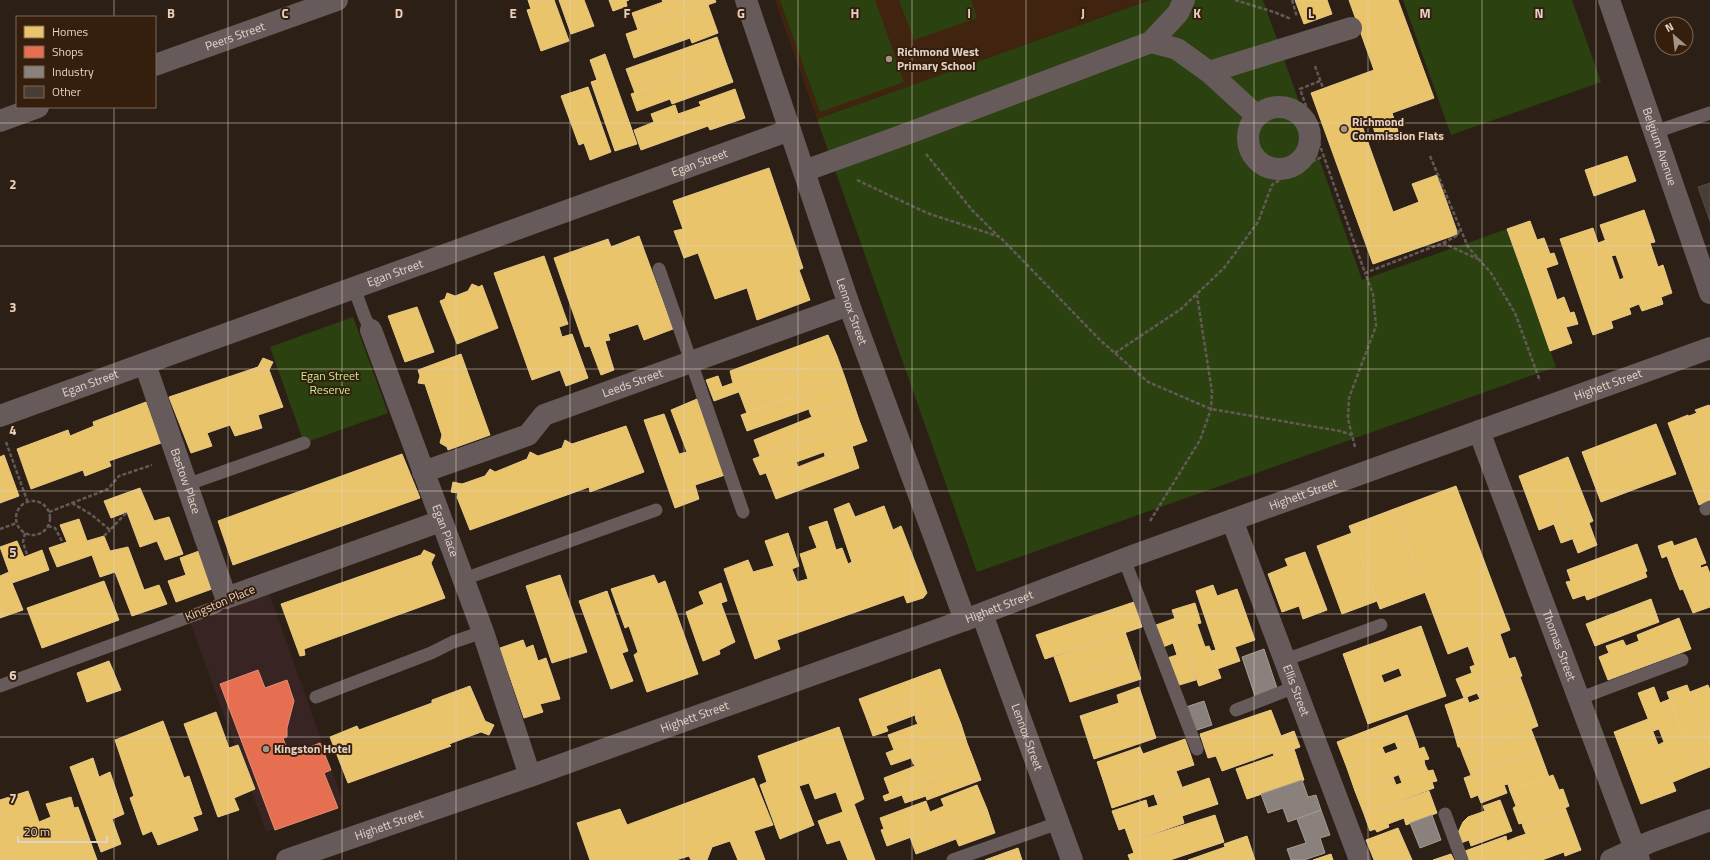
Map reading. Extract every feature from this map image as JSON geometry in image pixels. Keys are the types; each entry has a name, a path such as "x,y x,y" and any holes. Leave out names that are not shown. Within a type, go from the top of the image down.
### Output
{"street":[{"name":"Peers Street","path":"156,65 338,0"},
{"name":"Lennox Street","path":"746,0 849,304 926,512 973,617 1072,860"},
{"path":"804,170 917,131 1151,42 1178,13 1184,0"},
{"name":"Belgium Avenue","path":"1609,0 1656,132 1710,293"},
{"path":"1209,72 1303,32 1351,28"},
{"path":"1151,42 1177,49 1209,72 1257,116"},
{"path":"0,121 35,108"},
{"name":"Egan Street","path":"0,416 790,130"},
{"name":"Leeds Street","path":"423,472 528,435 544,415 849,304"},
{"name":"Egan Place","path":"371,330 483,632 530,776"},
{"name":"Highett Street","path":"287,860 530,776 973,617 1124,559 1710,348"},
{"name":"Bastow Place","path":"145,364 226,598"},
{"name":"Thomas Street","path":"1479,431 1637,855"},
{"name":"Ellis Street","path":"1232,520 1360,860"},
{"name":"Kingston Place","path":"226,598 441,522"},
{"path":"1611,860 1637,855 1650,842 1710,820"}],"lane":[{"path":"1656,132 1710,112"},
{"path":"659,269 743,512"},
{"name":"Egan Place","path":"354,288 371,330"},
{"path":"186,485 304,444"},
{"path":"464,579 656,510"},
{"path":"1124,559 1197,749"},
{"name":"Kingston Place","path":"0,686 216,607 226,598"},
{"path":"1285,660 1381,625"},
{"path":"316,697 431,654 453,642 483,632"},
{"path":"1578,699 1682,660"},
{"path":"1236,710 1295,687"},
{"path":"1445,814 1462,860"},
{"path":"953,860 1058,824"}],"path":[{"path":"1235,0 1274,12 1303,32"},
{"path":"1292,0 1303,32"},
{"path":"1320,81 1300,90 1373,294 1376,326 1349,398 1348,420 1356,447"},
{"path":"924,152 973,211 1115,353 1148,382 1211,408 1340,431 1352,435"},
{"path":"1115,353 1181,309 1224,268 1258,222 1272,185 1295,170 1324,156"},
{"path":"1430,156 1468,247 1491,273 1516,313 1540,381"},
{"path":"850,177 927,213 1000,237"},
{"path":"1365,273 1443,243 1458,235 1459,227"},
{"path":"1443,243 1478,259"},
{"path":"1150,521 1200,440 1211,408 1212,392 1197,294"},
{"path":"4,438 28,503"},
{"path":"48,512 108,489 119,476 176,456"},
{"path":"37,502 42,504 48,512 48,526 41,533 36,535 25,533 17,523 17,512 28,503 37,502"},
{"path":"72,503 92,515 110,530"},
{"path":"104,536 127,512"},
{"path":"0,529 17,523"},
{"path":"48,526 56,528 63,543"},
{"path":"25,533 23,542 27,556"}],"shaded area":[{"name":"Richmond West Primary School","path":"775,0 1150,0 817,119"},
{"path":"268,590 344,804 266,832 189,619"}],"green space":[{"path":"780,0 875,0 904,82 820,112"},
{"path":"899,0 971,0 977,18 914,40"},
{"path":"1150,0 1263,0 1362,280 1507,229 1556,367 977,572 817,119"},
{"path":"1403,0 1572,0 1601,82 1451,135"},
{"name":"Egan Street Reserve","path":"353,317 388,413 304,443 270,347"}],"building: Homes":[{"path":"528,0 554,0 569,41 541,51 527,10 531,9"},
{"path":"559,0 584,0 594,26 571,34"},
{"path":"609,0 629,0 626,1 627,6 613,11"},
{"path":"662,0 715,0 716,2 638,30 632,13 663,2"},
{"path":"1295,0 1327,0 1332,14 1304,24"},
{"name":"Richmond Commission Flats","path":"1349,0 1398,0 1434,98 1392,113 1399,134 1378,142 1371,120 1361,123 1393,212 1419,202 1412,184 1437,175 1458,234 1373,264 1311,93 1374,70"},
{"path":"708,5 718,33 692,43 690,38 634,58 626,34"},
{"path":"717,37 725,60 635,93 626,69"},
{"path":"605,54 637,144 615,151 591,82 597,80 590,60"},
{"path":"725,60 733,82 672,104 670,99 637,111 631,94"},
{"path":"588,87 611,152 590,160 584,143 579,145 561,96"},
{"path":"735,89 745,118 710,130 708,126 641,150 634,130 654,122 651,114 675,105 678,114 701,106 699,102"},
{"path":"1627,156 1636,181 1594,196 1585,170"},
{"path":"769,168 803,268 799,270 810,300 757,320 747,288 715,299 698,253 684,258 674,231 683,229 673,201"},
{"path":"1644,210 1655,242 1650,243 1658,267 1663,265 1672,293 1661,297 1663,304 1642,311 1639,304 1629,308 1619,280 1624,278 1616,255 1611,256 1600,225"},
{"path":"1530,221 1537,240 1544,238 1550,254 1554,253 1558,264 1546,268 1551,282 1529,290 1507,229"},
{"path":"1593,228 1598,243 1606,240 1631,314 1611,321 1613,328 1593,335 1560,239"},
{"path":"639,236 673,329 644,340 638,324 608,334 610,340 605,341 614,370 601,375 590,346 585,347 554,258 608,239 611,247"},
{"path":"544,256 568,324 559,327 562,337 572,334 588,378 566,386 560,370 532,380 494,273"},
{"path":"1551,282 1557,300 1564,297 1570,313 1574,312 1578,324 1566,327 1572,343 1550,351 1529,290"},
{"path":"472,284 479,287 482,285 498,328 457,344 440,301 445,299 447,293 455,296 468,291"},
{"path":"417,307 434,352 405,362 388,316"},
{"path":"828,335 837,356 714,401 706,380 718,376 722,387 733,383 730,371"},
{"path":"461,354 490,435 448,450 447,447 440,443 442,435 425,384 418,383 420,376 418,370"},
{"path":"837,356 845,378 747,413 739,392"},
{"path":"263,358 273,362 269,370 283,407 258,415 262,428 235,436 230,425 207,433 212,446 191,453 169,397 258,367"},
{"path":"845,378 852,399 810,413 809,409 747,431 741,415"},
{"path":"697,399 725,475 695,485 699,499 675,508 644,420 664,414 679,454 687,452 671,410"},
{"path":"852,399 859,420 760,456 754,440 812,417 810,413"},
{"path":"146,402 161,443 109,461 111,466 85,476 83,470 31,489 17,449 68,430 70,436 94,426 93,422"},
{"path":"1709,405 1710,472 1689,416 1697,413 1695,410"},
{"path":"1688,415 1710,472 1710,501 1699,505 1668,423"},
{"path":"859,420 867,441 825,456 824,452 760,475 753,459"},
{"path":"1656,424 1676,474 1638,488 1619,438"},
{"path":"626,426 644,472 590,492 589,487 470,530 457,497 458,493 451,492 453,482 462,484 485,476 490,469 495,472 527,459 530,452 538,456 562,448 565,440 572,444"},
{"path":"1619,438 1638,488 1601,502 1582,452"},
{"path":"852,446 859,468 776,499 766,473 796,462 798,467"},
{"path":"402,454 420,498 233,565 218,521"},
{"path":"4,455 19,496 0,503 0,457"},
{"path":"1568,457 1593,521 1589,523 1597,545 1578,553 1545,466"},
{"path":"1545,466 1572,539 1561,543 1554,524 1539,530 1519,476"},
{"path":"1456,486 1510,630 1448,654 1394,509"},
{"path":"140,488 154,521 169,517 183,554 165,560 157,541 140,547 127,512 111,518 104,501"},
{"path":"849,503 855,517 884,506 893,530 901,526 927,593 923,598 907,603 904,595 777,640 780,649 755,659 724,569 748,560 753,572 774,566 765,541 788,533 799,566 792,569 797,582 808,579 800,554 817,548 809,527 827,521 836,550 842,548 848,564 852,562 834,509"},
{"path":"1394,509 1426,592 1380,609 1349,526"},
{"path":"79,519 87,541 104,536 110,551 128,547 144,590 159,585 167,604 132,616 115,572 100,577 92,555 57,567 49,548 67,542 60,525"},
{"path":"1352,533 1377,601 1342,614 1317,546"},
{"path":"1696,538 1706,563 1674,575 1667,556 1662,558 1658,546 1672,541 1674,546"},
{"path":"17,541 24,557 42,550 49,570 12,583 23,610 0,618 0,576 9,572 0,547"},
{"path":"1637,544 1647,571 1645,572 1647,577 1587,600 1585,595 1573,599 1566,582 1571,581 1567,570"},
{"path":"424,550 435,555 431,563 445,598 304,649 305,655 300,656 281,604 421,555"},
{"path":"199,551 212,589 176,602 168,581 186,575 180,558"},
{"path":"1305,552 1327,610 1303,619 1299,606 1282,612 1268,574 1288,566 1285,559"},
{"path":"1700,565 1701,568 1707,566 1710,574 1710,607 1693,613 1683,589 1680,590 1674,575"},
{"path":"560,575 587,652 552,663 526,586"},
{"path":"654,575 658,584 665,581 698,674 647,692 634,655 638,652 629,626 625,628 611,589"},
{"path":"104,581 119,620 42,648 27,608"},
{"path":"721,583 727,601 721,603 735,642 719,650 720,654 703,661 686,612 704,604 699,592"},
{"path":"1213,585 1217,596 1237,589 1255,640 1235,647 1240,661 1217,669 1211,651 1216,650 1196,591"},
{"path":"607,591 628,651 622,653 633,681 611,689 579,601"},
{"path":"1651,599 1659,622 1595,646 1586,624"},
{"path":"1134,602 1142,627 1045,659 1036,635"},
{"path":"1195,603 1201,623 1197,624 1205,647 1209,646 1221,678 1199,686 1172,610"},
{"path":"1176,618 1196,680 1176,686 1167,658 1177,655 1173,643 1163,647 1156,625"},
{"path":"1679,618 1691,649 1608,680 1599,657 1609,653 1606,646 1623,640 1626,646 1639,641 1637,635"},
{"path":"1421,626 1446,696 1368,724 1343,654","holes":["1399,668 1402,676 1384,683 1381,675"]},
{"path":"1125,632 1133,655 1062,679 1054,657"},
{"path":"1500,634 1509,659 1515,657 1522,676 1464,698 1456,679 1472,673 1470,667 1475,665 1468,646"},
{"path":"523,640 526,648 533,645 538,661 546,658 560,699 540,704 543,712 524,718 500,648"},
{"path":"1133,655 1141,679 1070,702 1062,679"},
{"path":"109,661 121,690 87,702 77,673"},
{"path":"940,669 947,688 866,717 859,699"},
{"path":"1520,677 1529,701 1453,729 1445,705 1467,697 1469,703 1480,699 1477,693"},
{"path":"1687,685 1710,745 1710,767 1697,772 1667,692"},
{"path":"1708,685 1710,690 1710,745 1690,692"},
{"path":"470,686 485,721 494,725 489,735 481,732 449,744 451,746 348,783 330,737 357,726 359,730 432,703 432,700"},
{"path":"1139,687 1156,738 1094,759 1080,716 1119,703 1117,695"},
{"path":"1654,687 1660,703 1670,699 1697,772 1673,782 1658,745 1664,742 1659,729 1653,731 1638,693"},
{"path":"947,688 954,706 916,720 915,715 886,726 888,731 873,736 866,717"},
{"path":"1529,701 1538,726 1463,755 1460,747 1458,747 1453,729"},
{"path":"954,706 961,724 894,750 888,735 918,724 916,720"},
{"path":"1271,710 1281,736 1294,731 1300,747 1274,756 1273,753 1222,771 1216,756 1208,758 1200,734"},
{"path":"216,712 229,748 238,745 255,789 234,798 239,810 218,817 184,724"},
{"path":"1407,715 1417,742 1398,749 1395,742 1382,747 1385,754 1347,768 1337,742"},
{"path":"1648,719 1676,791 1641,804 1614,732"},
{"path":"163,721 184,778 189,776 202,814 193,817 198,830 158,845 152,831 143,835 130,798 134,796 115,740"},
{"path":"961,724 967,743 913,763 911,758 891,765 886,753"},
{"path":"839,727 864,799 854,804 875,860 848,860 840,840 827,844 818,821 843,812 836,792 815,799 809,783 799,786 814,825 780,839 760,785 767,782 758,756"},
{"path":"1531,729 1539,750 1471,775 1463,755"},
{"path":"1185,739 1190,753 1104,783 1097,762 1140,747 1143,754"},
{"path":"1417,742 1419,749 1424,747 1429,759 1424,760 1425,765 1355,791 1347,768"},
{"path":"967,743 974,761 890,794 884,778 915,766 913,763"},
{"path":"1294,749 1304,780 1247,799 1236,769"},
{"path":"1539,750 1549,777 1510,791 1508,784 1504,785 1507,793 1481,803 1478,795 1471,798 1464,778"},
{"path":"1190,753 1194,765 1176,771 1182,787 1155,797 1154,794 1112,808 1104,783"},
{"path":"93,758 99,777 110,772 124,814 112,819 121,844 101,852 70,767"},
{"path":"974,761 981,780 927,800 926,796 905,803 902,795 885,801 883,796"},
{"path":"1425,765 1428,771 1433,770 1437,781 1432,782 1434,788 1364,814 1355,791 1393,777 1396,785 1402,783 1399,775"},
{"path":"1553,775 1559,790 1563,789 1569,806 1565,808 1566,810 1523,827 1522,823 1519,824 1513,808 1516,806 1510,791"},
{"path":"754,778 773,825 754,831 765,860 738,860 730,841 712,847 707,860 691,860 689,856 676,860 590,860 577,823 620,809 627,825"},
{"path":"1209,778 1218,804 1182,816 1184,823 1130,842 1125,828 1119,830 1112,811 1146,800 1148,808 1158,805 1155,797"},
{"path":"977,785 987,809 887,846 881,830 884,829 880,818 926,801 930,812 944,806 941,799"},
{"path":"28,791 39,822 51,817 46,804 71,797 74,808 78,807 97,860 0,860 0,800"},
{"path":"1429,791 1437,813 1406,825 1404,818 1388,824 1389,827 1377,832 1375,829 1370,831 1364,814"},
{"path":"1500,800 1512,831 1471,846 1469,840 1458,844 1457,835 1463,822 1468,817 1485,811 1483,806"},
{"path":"987,809 995,833 959,846 956,839 916,854 910,837"},
{"path":"1566,810 1581,850 1565,856 1564,852 1542,860 1526,860 1517,837 1526,834 1523,827"},
{"path":"1215,815 1224,842 1170,860 1130,860 1128,855 1134,853 1130,842"},
{"path":"1398,828 1412,860 1374,860 1366,840"},
{"path":"1247,836 1255,860 1188,860 1225,847 1224,844"},
{"path":"1506,836 1507,841 1517,837 1526,860 1468,860 1465,851"},
{"path":"1018,848 1022,860 985,860"},
{"path":"1331,854 1333,860 1313,860"},
{"path":"1451,854 1454,860 1433,860"}],"building: Shops":[{"name":"Kingston Hotel","path":"258,670 265,688 287,680 294,701 287,728 287,737 283,738 289,755 320,743 331,770 324,773 338,808 275,830 220,684"}],"building: Industry":[{"path":"1264,649 1277,688 1255,696 1242,657"},
{"path":"1204,701 1212,725 1194,731 1186,707"},
{"path":"1302,780 1308,797 1316,795 1321,810 1288,822 1283,808 1268,813 1261,794"},
{"path":"1321,810 1330,835 1320,838 1325,853 1304,860 1291,860 1287,849 1306,843 1297,819"},
{"path":"1432,815 1441,840 1420,848 1410,823"}],"building: Other":[{"path":"1710,183 1710,221 1698,187"}],"place":[{"name":"Richmond West Primary School","path":"889,59"},
{"name":"Richmond Commission Flats","path":"1344,129"},
{"name":"Kingston Hotel","path":"266,749"}]}
